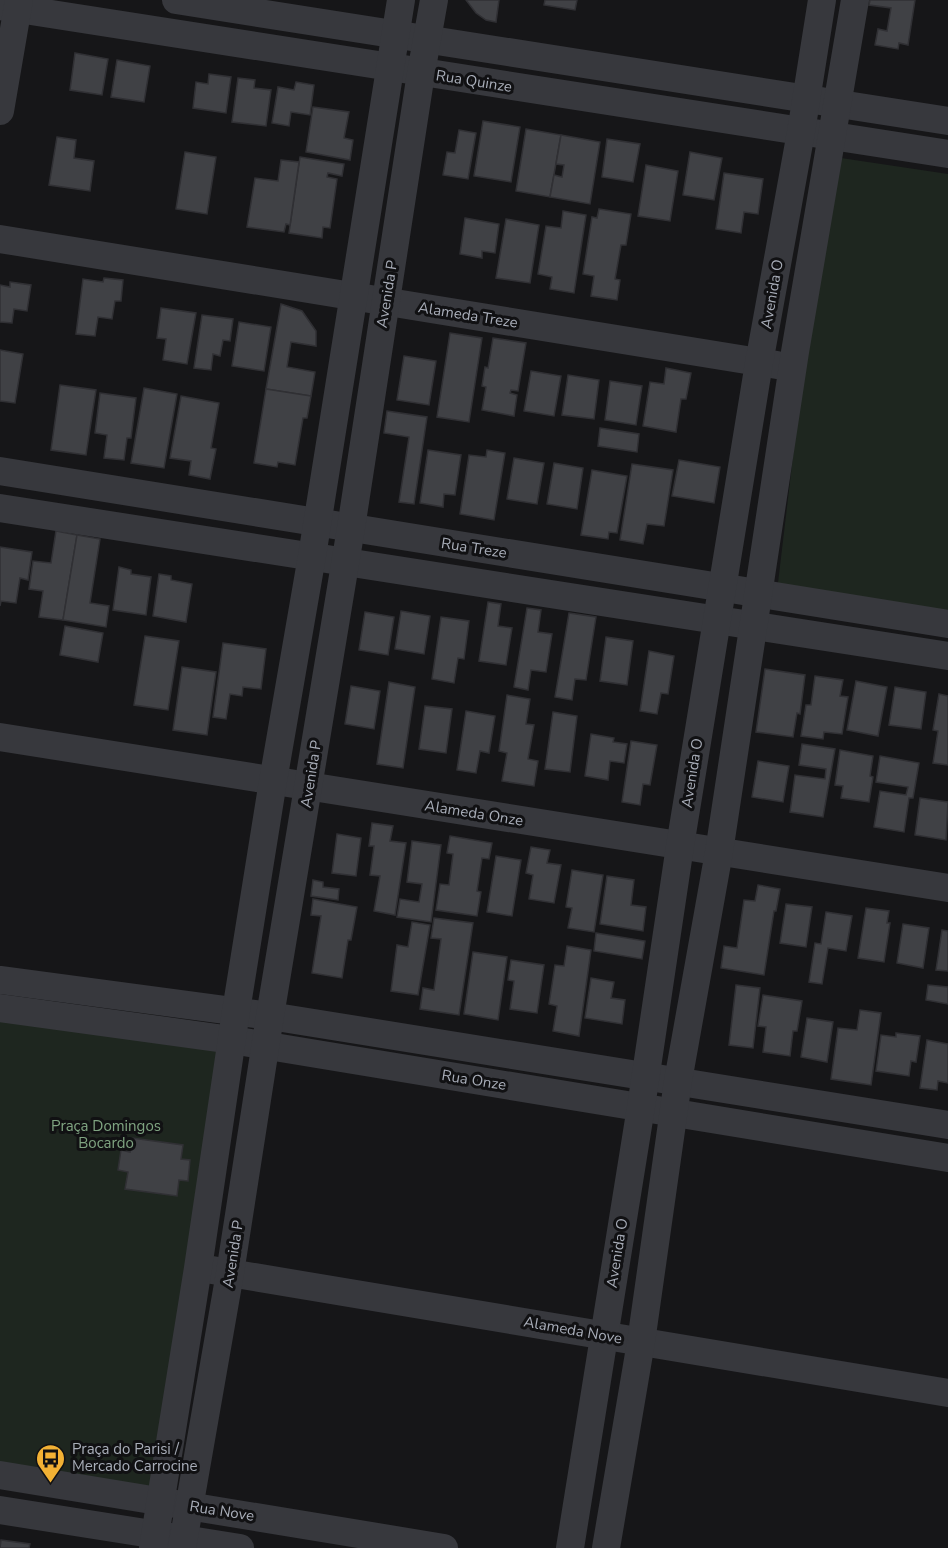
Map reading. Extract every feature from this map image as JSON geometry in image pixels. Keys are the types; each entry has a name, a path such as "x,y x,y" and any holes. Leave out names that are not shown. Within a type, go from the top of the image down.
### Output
{"street":[{"path":"176,0 948,121"},
{"name":"Avenida P","path":"183,1544 175,1503 198,1268 236,1011 401,0"},
{"name":"Avenida P","path":"154,1541 175,1503 230,1273 270,1016 346,561 434,0"},
{"name":"Avenida O","path":"570,1548 641,1107 680,846 759,363 807,99 822,0"},
{"path":"606,1548 641,1342 678,1081 719,852 793,368 855,0"},
{"path":"0,111 12,5"},
{"name":"Rua Quinze","path":"12,5 421,73 948,154"},
{"name":"Alameda Treze","path":"0,239 793,368"},
{"name":"Rua Treze","path":"0,471 948,624"},
{"path":"0,508 948,656"},
{"name":"Alameda Onze","path":"0,737 948,888"},
{"name":"Rua Onze","path":"0,980 270,1016 948,1125"},
{"name":"Rua Onze","path":"0,1008 232,1040 948,1158"},
{"name":"Alameda Nove","path":"198,1268 948,1393"},
{"name":"Rua Nove","path":"0,1475 444,1548"},
{"path":"0,1510 154,1541 240,1548"}],"green space":[{"path":"841,158 948,174 948,617 778,583 801,389"},
{"name":"Praça Domingos Bocardo","path":"0,1013 229,1044 157,1496 0,1470"}],"building":[{"path":"466,0 499,0 496,22 486,20 476,13"},
{"path":"545,0 577,0 575,10 544,5"},
{"path":"870,0 915,0 908,45 899,43 898,49 875,45 878,29 887,31 891,8 869,5"},
{"path":"75,53 108,59 102,95 70,90"},
{"path":"117,60 150,66 144,102 111,97"},
{"path":"209,74 231,77 226,113 193,108 196,82 208,84"},
{"path":"238,78 255,80 254,88 271,90 266,126 232,122"},
{"path":"296,82 314,85 310,115 291,112 289,126 272,123 278,87 294,90"},
{"path":"313,107 349,112 344,138 353,140 350,160 306,152"},
{"path":"483,121 520,127 511,182 474,176"},
{"path":"526,129 561,135 550,197 516,191"},
{"path":"459,130 476,133 468,179 443,175 447,152 455,153"},
{"path":"561,135 600,142 590,204 550,197 554,175 562,177 564,165 556,164"},
{"path":"57,137 76,140 74,158 94,161 90,191 49,185"},
{"path":"607,139 640,144 633,182 602,177"},
{"path":"185,152 216,157 207,214 176,209"},
{"path":"690,152 722,158 714,200 683,195"},
{"path":"300,157 344,164 342,176 328,173 327,177 337,179 330,228 323,227 322,238 289,233"},
{"path":"281,160 299,162 290,225 286,224 284,232 247,227 255,178 278,181"},
{"path":"646,165 678,171 670,221 638,216"},
{"path":"724,173 763,179 758,214 744,212 741,233 716,229"},
{"path":"599,209 631,214 626,245 621,245 615,279 620,280 617,300 591,296 594,276 583,274 592,217 597,218"},
{"path":"563,211 586,215 574,293 550,289 552,277 538,274 546,226 561,228"},
{"path":"465,218 499,224 495,253 482,251 482,258 460,254"},
{"path":"506,219 539,225 530,283 496,278"},
{"path":"104,278 123,280 121,301 115,301 112,319 98,317 95,336 76,334 83,279 103,282"},
{"path":"10,282 31,285 27,311 14,309 12,323 0,322 0,285 10,287"},
{"path":"281,304 302,311 316,331 316,346 291,342 287,367 315,372 311,396 266,389"},
{"path":"161,308 196,313 187,364 163,360 166,339 157,338"},
{"path":"202,315 233,319 230,341 223,340 220,356 213,354 211,370 194,368"},
{"path":"239,322 271,327 264,371 232,366"},
{"path":"450,333 482,338 469,422 437,417"},
{"path":"493,338 526,343 518,391 511,390 510,393 517,395 514,416 482,410 486,387 482,386 485,367 488,368"},
{"path":"0,350 23,354 15,403 0,401"},
{"path":"404,356 436,361 429,405 397,400"},
{"path":"666,368 691,373 686,399 681,399 676,432 643,426 650,382 664,384"},
{"path":"531,371 561,376 554,416 524,411"},
{"path":"568,375 599,380 594,419 562,415"},
{"path":"610,381 642,386 636,425 605,420"},
{"path":"60,385 96,390 86,455 51,450"},
{"path":"144,388 177,394 164,468 131,463"},
{"path":"266,389 311,396 307,418 303,418 295,465 278,462 277,467 254,463"},
{"path":"100,393 136,398 131,438 127,438 124,460 104,458 107,435 95,433"},
{"path":"181,396 219,403 211,448 216,449 210,479 189,475 191,461 170,458"},
{"path":"387,411 427,417 414,504 399,502 409,437 384,433"},
{"path":"600,428 639,434 637,452 598,446"},
{"path":"428,450 461,455 455,495 444,494 443,507 420,503"},
{"path":"487,450 505,453 494,520 460,514 469,455 486,457"},
{"path":"514,458 544,463 537,504 507,499"},
{"path":"679,460 720,467 714,503 672,496"},
{"path":"554,463 583,468 577,509 547,504"},
{"path":"632,464 673,470 664,526 647,524 643,544 620,540"},
{"path":"592,470 627,476 617,533 609,532 608,539 581,535"},
{"path":"56,531 77,535 63,620 39,617 43,591 29,589 33,561 51,563"},
{"path":"77,535 100,539 90,603 109,606 106,627 63,620"},
{"path":"0,547 32,552 28,580 20,578 16,603 1,601 0,606"},
{"path":"119,567 131,570 131,574 151,577 146,615 113,610"},
{"path":"159,574 171,576 171,580 192,584 186,622 153,616"},
{"path":"488,602 501,604 498,626 512,628 506,665 479,661"},
{"path":"527,608 541,610 538,632 552,634 546,672 531,670 528,690 514,687"},
{"path":"401,611 430,616 424,654 395,649"},
{"path":"365,612 394,617 388,655 359,650"},
{"path":"569,613 596,617 586,680 575,679 572,700 555,697"},
{"path":"441,617 469,621 464,659 458,658 454,683 432,679"},
{"path":"65,626 103,633 98,662 60,655"},
{"path":"145,636 179,641 168,710 134,705"},
{"path":"606,637 633,641 627,685 600,681"},
{"path":"223,643 266,649 261,689 243,687 242,696 230,694 226,719 213,717"},
{"path":"649,651 674,656 668,694 661,693 657,714 640,711"},
{"path":"182,667 216,672 207,735 173,730"},
{"path":"765,669 805,675 800,714 797,713 793,737 756,732"},
{"path":"815,676 843,680 840,696 848,697 842,734 824,732 823,739 801,736 806,705 811,705"},
{"path":"856,681 887,687 878,736 847,730"},
{"path":"389,682 415,687 403,768 377,764"},
{"path":"351,686 380,691 374,729 345,724"},
{"path":"895,687 926,692 921,729 889,725"},
{"path":"939,694 948,696 948,765 933,763 938,731 933,730"},
{"path":"507,695 530,699 526,724 534,725 528,759 538,761 534,786 502,781 507,753 499,751"},
{"path":"425,706 452,709 446,753 419,749"},
{"path":"466,711 495,716 489,753 480,751 476,773 457,770"},
{"path":"553,712 577,716 570,772 545,769"},
{"path":"591,734 614,738 613,742 627,744 624,763 610,761 608,780 585,776"},
{"path":"631,741 657,745 650,785 643,784 640,805 622,802"},
{"path":"802,744 835,749 823,817 790,812 795,775 825,779 826,769 799,765"},
{"path":"840,750 873,756 870,776 873,777 869,802 841,798 843,786 835,785"},
{"path":"880,756 919,763 913,798 909,798 904,832 874,827 880,791 906,795 908,787 876,782"},
{"path":"758,761 789,766 783,802 752,797"},
{"path":"920,798 948,802 946,840 915,835"},
{"path":"372,823 393,826 390,841 406,843 395,915 374,911 380,876 370,875 374,846 369,846"},
{"path":"337,834 361,838 356,876 332,873"},
{"path":"450,836 492,843 489,859 482,858 477,891 481,892 477,916 436,910 440,884 449,885 453,854 447,853"},
{"path":"412,841 441,845 431,922 397,917 400,899 419,902 422,884 407,882"},
{"path":"531,847 550,850 547,863 561,865 554,903 529,899 533,875 526,873"},
{"path":"496,856 521,860 512,916 487,912"},
{"path":"572,870 603,875 594,932 568,928 572,908 566,907"},
{"path":"607,876 634,880 631,905 646,907 643,931 600,924"},
{"path":"313,880 323,882 323,887 339,889 338,900 311,896"},
{"path":"758,885 780,889 776,911 774,911 764,975 721,968 724,946 737,948 744,900 755,901"},
{"path":"313,899 357,907 351,940 348,940 342,978 312,973 321,916 311,915"},
{"path":"786,904 812,907 806,947 780,943"},
{"path":"866,908 889,911 887,923 890,923 884,962 858,958"},
{"path":"826,912 852,916 846,951 828,948 822,984 809,982 815,943 821,944"},
{"path":"434,918 473,923 459,1015 420,1009 423,988 434,990 441,939 431,938"},
{"path":"412,922 430,925 418,995 391,991 397,945 408,947"},
{"path":"903,924 929,928 923,968 897,963"},
{"path":"942,930 948,931 948,971 936,970"},
{"path":"596,933 645,941 642,959 594,951"},
{"path":"567,946 591,950 579,1036 553,1031 557,1006 549,1004 555,965 564,966"},
{"path":"473,952 507,957 498,1020 464,1014"},
{"path":"511,960 544,965 537,1013 510,1009 514,981 508,980"},
{"path":"591,978 614,982 611,998 625,1000 622,1024 585,1018"},
{"path":"736,985 760,988 753,1048 729,1045"},
{"path":"928,985 948,987 948,1004 926,1000"},
{"path":"763,995 802,1001 797,1031 793,1031 790,1056 763,1052 766,1027 758,1026"},
{"path":"860,1010 881,1013 871,1085 831,1079 838,1028 857,1030"},
{"path":"807,1018 833,1022 827,1062 801,1057"},
{"path":"896,1033 920,1036 916,1062 911,1061 909,1076 876,1071 881,1035 896,1037"},
{"path":"927,1040 948,1044 948,1083 938,1081 937,1090 920,1088"},
{"path":"132,1138 183,1145 181,1159 190,1160 188,1181 179,1180 177,1196 125,1189 128,1172 118,1170 121,1150 130,1152"},
{"path":"1,1540 30,1544 29,1548 0,1548"}],"place":[{"name":"Praça do Parisi / Mercado Carrocine","path":"51,1484"}]}
